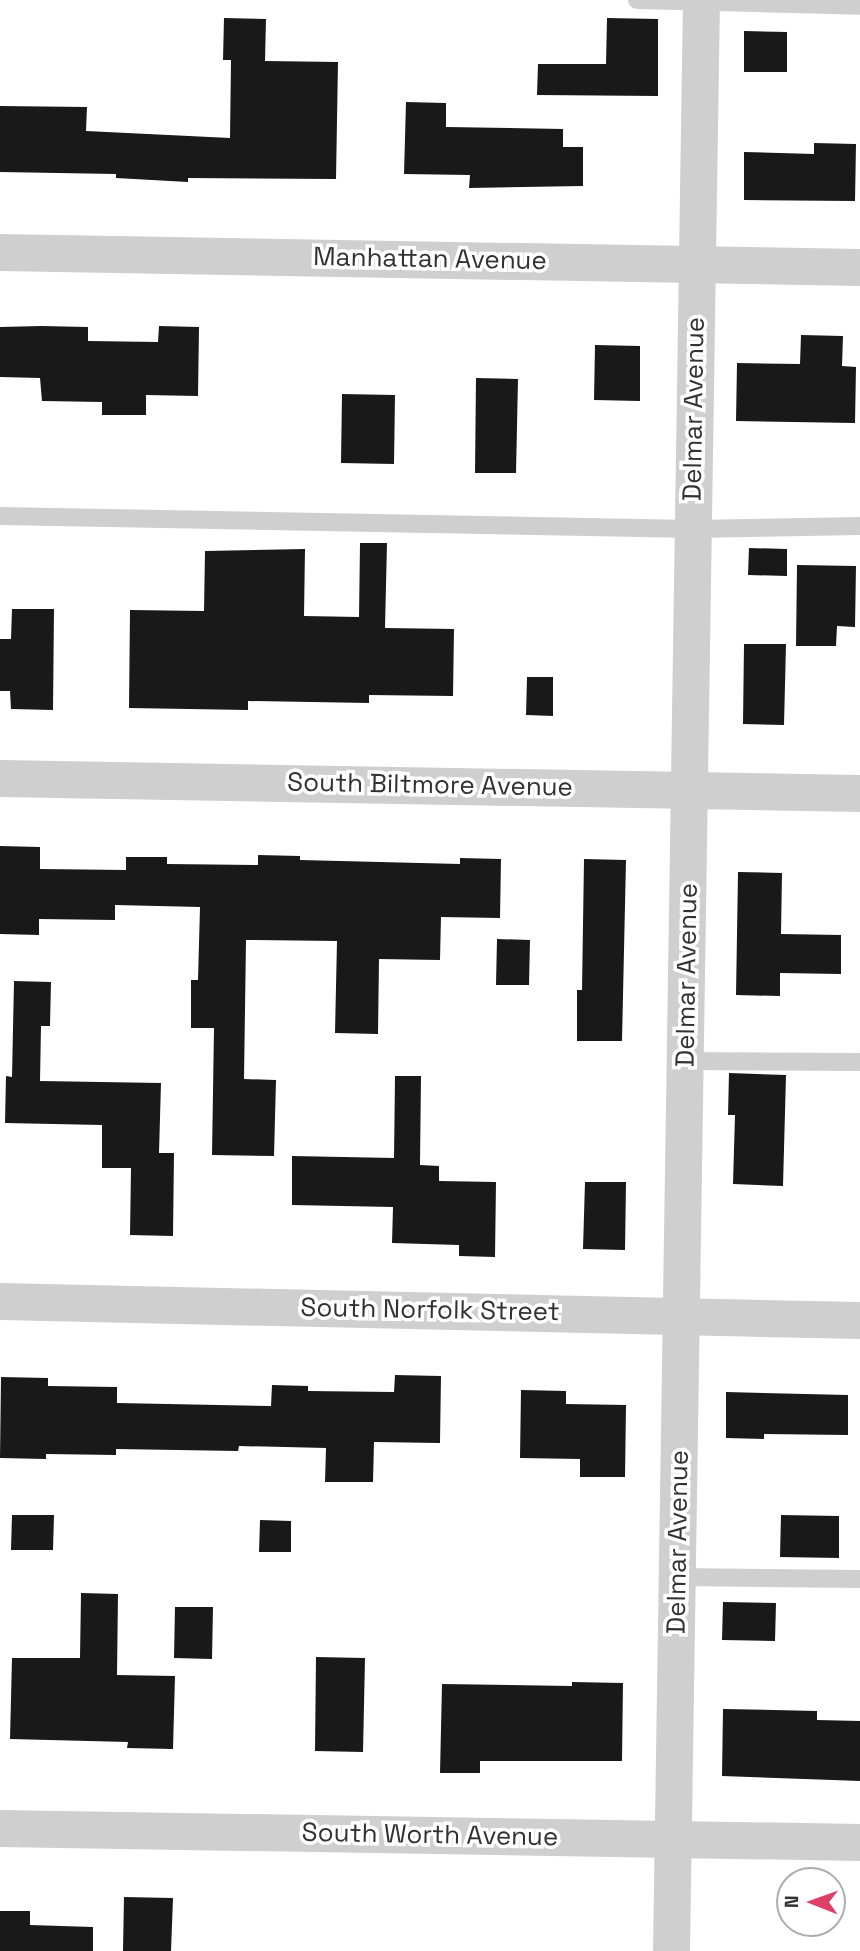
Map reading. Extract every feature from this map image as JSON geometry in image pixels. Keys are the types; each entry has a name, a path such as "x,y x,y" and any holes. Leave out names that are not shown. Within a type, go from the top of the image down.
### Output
{"street":[{"name":"Delmar Avenue","path":"671,1951 701,2"},
{"name":"Manhattan Avenue","path":"0,252 860,267"},
{"name":"South Biltmore Avenue","path":"0,778 860,793"},
{"name":"South Norfolk Street","path":"0,1301 860,1320"},
{"name":"South Worth Avenue","path":"0,1828 860,1842"}],"lane":[{"path":"637,0 860,6"},
{"path":"0,516 692,529 860,526"},
{"path":"685,1061 860,1062"},
{"path":"677,1577 860,1579"}],"building":[{"path":"224,18 266,19 265,61 338,62 336,179 188,178 188,182 116,178 116,174 0,172 0,106 87,107 86,131 230,138 231,60 223,60"},
{"path":"607,18 658,19 658,96 537,95 538,64 606,64"},
{"path":"744,31 787,32 787,72 744,72"},
{"path":"406,102 446,103 446,127 563,129 563,147 583,147 583,186 469,188 470,175 404,174"},
{"path":"814,143 856,144 855,201 744,200 744,152 814,154"},
{"path":"159,326 199,327 198,396 146,395 146,415 102,415 102,402 42,401 40,378 0,377 0,327 88,327 88,341 158,342"},
{"path":"801,335 843,336 842,366 856,367 855,423 736,421 737,363 800,364"},
{"path":"595,345 640,346 640,401 594,400"},
{"path":"476,378 518,379 516,473 475,473"},
{"path":"342,394 395,395 394,464 341,463"},
{"path":"360,543 387,543 385,628 454,629 453,696 369,695 369,703 248,701 248,710 129,708 130,610 204,611 205,551 305,549 304,616 359,617"},
{"path":"749,548 787,549 787,576 748,575"},
{"path":"797,565 856,566 855,627 837,626 836,646 796,646"},
{"path":"12,609 54,609 53,710 11,709 10,691 0,691 0,639 11,639"},
{"path":"744,644 786,644 784,725 743,724"},
{"path":"527,677 553,677 553,716 526,715"},
{"path":"0,846 40,847 40,869 126,870 126,857 167,857 167,864 258,865 258,855 300,856 300,860 460,864 460,858 501,859 500,918 441,917 440,960 379,959 378,1034 335,1033 337,941 246,940 244,1079 276,1080 274,1156 212,1155 214,1028 191,1028 191,980 198,980 200,907 115,905 115,920 39,919 39,935 0,934"},
{"path":"584,859 626,860 622,1041 577,1041 577,990 582,990"},
{"path":"738,872 782,873 781,934 841,935 841,974 780,973 780,996 736,995"},
{"path":"497,939 530,940 529,985 496,985"},
{"path":"14,981 51,982 50,1026 41,1026 40,1081 161,1083 159,1153 174,1153 173,1236 130,1235 131,1168 102,1168 102,1125 5,1123 6,1076 12,1077"},
{"path":"729,1073 786,1075 783,1186 733,1184 735,1115 728,1115"},
{"path":"395,1076 421,1076 420,1165 439,1166 439,1181 496,1182 495,1257 459,1256 459,1245 392,1243 393,1207 292,1205 292,1156 394,1158"},
{"path":"585,1182 626,1182 625,1250 583,1249"},
{"path":"395,1375 441,1376 440,1443 374,1442 373,1482 325,1482 326,1448 239,1446 238,1451 116,1449 116,1455 46,1454 46,1459 0,1458 1,1377 48,1378 48,1386 117,1387 117,1403 271,1406 272,1385 308,1386 308,1391 394,1392"},
{"path":"521,1390 566,1391 566,1404 626,1405 625,1477 580,1477 580,1459 520,1458"},
{"path":"726,1392 848,1395 848,1435 764,1434 764,1439 726,1438"},
{"path":"12,1515 54,1515 53,1550 11,1550"},
{"path":"781,1515 839,1516 839,1558 780,1557"},
{"path":"260,1520 291,1521 291,1552 259,1552"},
{"path":"81,1593 118,1594 117,1675 175,1676 173,1749 127,1748 128,1742 10,1739 12,1658 80,1658"},
{"path":"723,1602 776,1603 775,1641 722,1640"},
{"path":"175,1607 213,1607 212,1659 174,1658"},
{"path":"316,1657 365,1658 363,1752 315,1751"},
{"path":"572,1682 623,1683 622,1761 480,1761 480,1773 440,1773 442,1684 572,1686"},
{"path":"723,1709 817,1711 817,1720 860,1721 860,1781 722,1776"},
{"path":"124,1897 173,1898 171,1951 123,1951"},
{"path":"0,1911 30,1911 30,1925 93,1927 93,1951 0,1951"}]}
